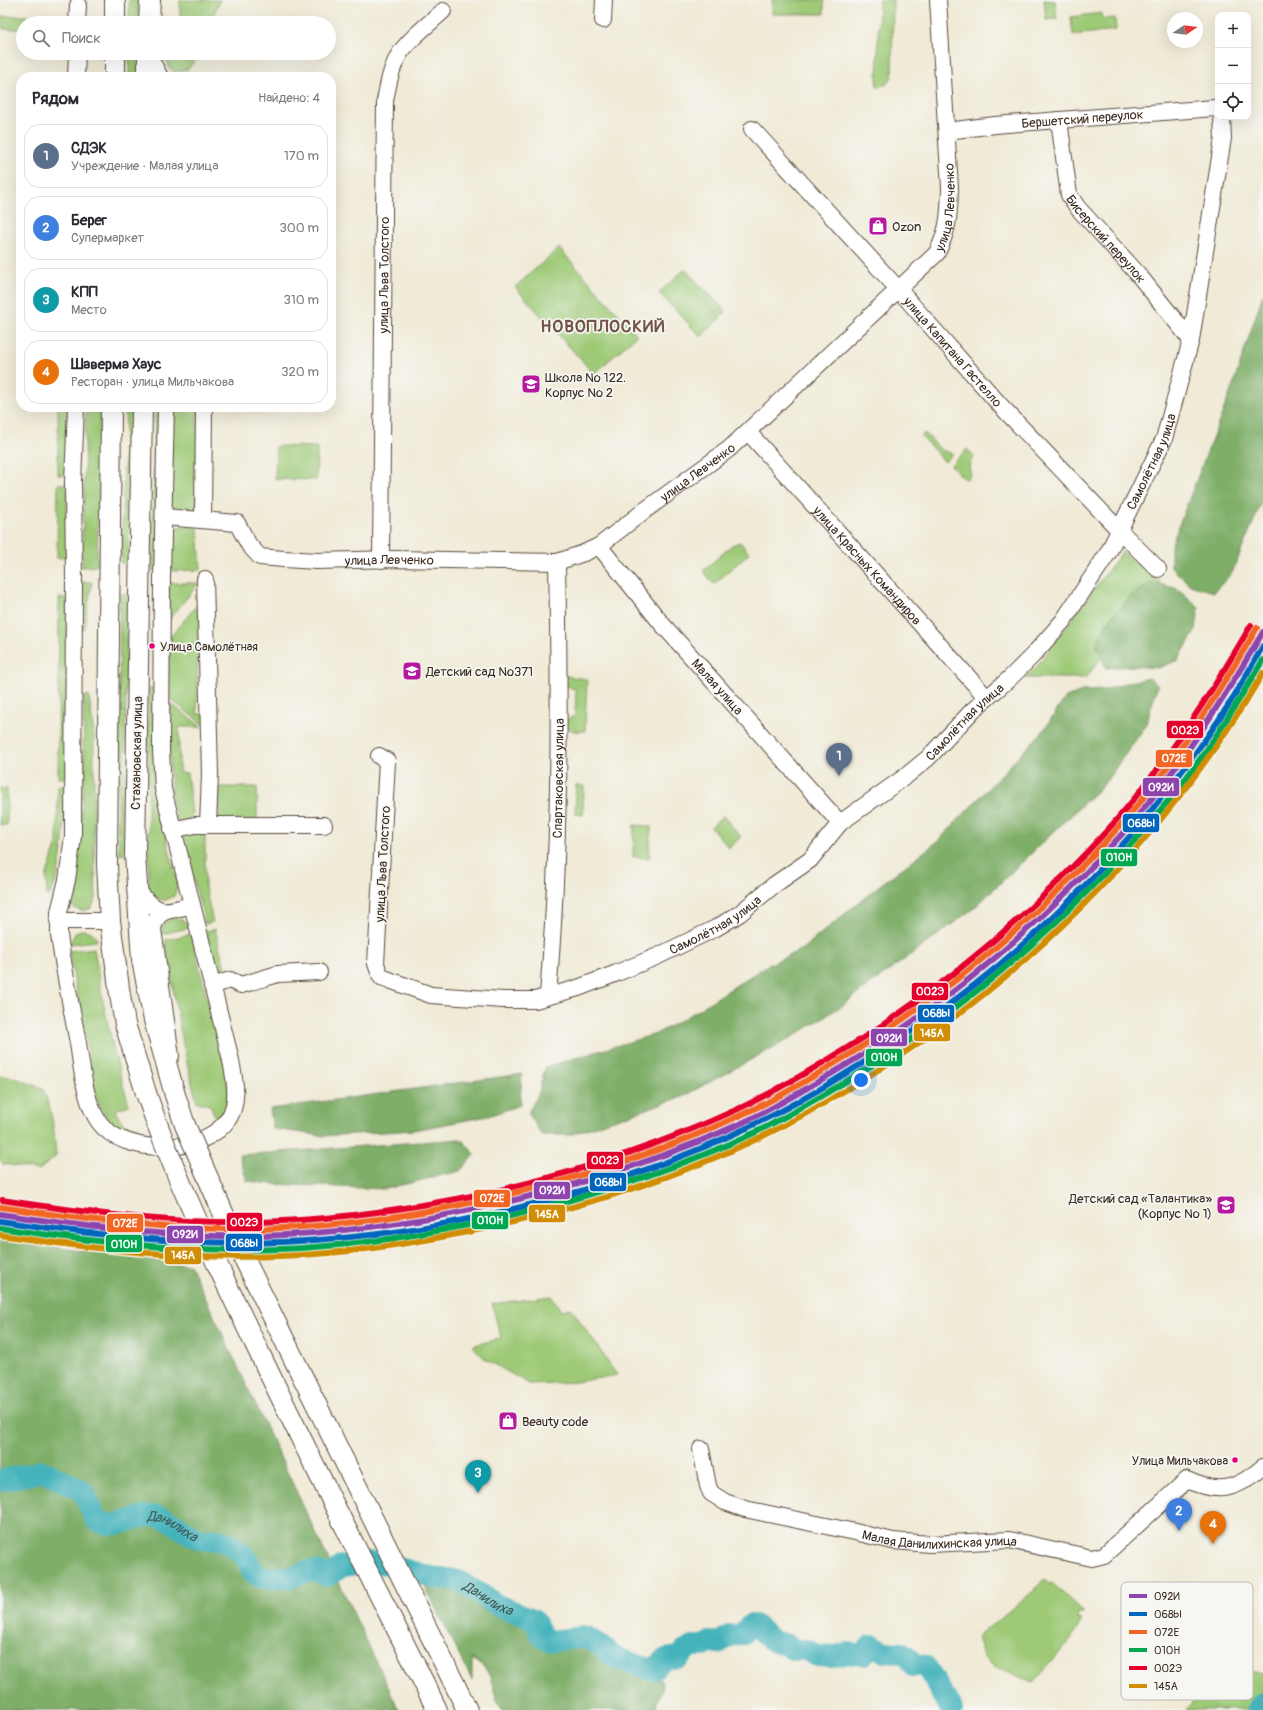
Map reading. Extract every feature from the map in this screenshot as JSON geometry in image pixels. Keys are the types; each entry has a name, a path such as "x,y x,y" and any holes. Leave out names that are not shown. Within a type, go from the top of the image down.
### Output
{"main road":[{"path":"115,0 115,16"},
{"path":"149,16 150,0"},
{"path":"115,60 115,72"},
{"path":"148,60 148,72"},
{"path":"111,412 107,857 110,920 125,1024 146,1093 171,1161 232,1297 437,1710"},
{"name":"Стахановская улица","path":"142,412 135,855 142,960 154,1020 175,1096 185,1125 235,1240 468,1710"}],"street":[{"path":"603,20 604,0"},
{"name":"улица Левченко","path":"164,517 237,523 249,545 260,557 317,561 394,559 557,562 584,553 599,546 729,449 899,290 936,253 945,237 949,219 950,188 938,0"},
{"path":"77,16 78,5"},
{"name":"улица Льва Толстого","path":"380,560 384,101 391,76 400,53 421,30 443,11"},
{"path":"76,72 77,60"},
{"path":"151,60 157,72"},
{"name":"Бершетский переулок","path":"947,131 995,124 1215,108"},
{"name":"Бисерский переулок","path":"1059,120 1069,195 1078,208 1137,273 1191,340"},
{"name":"Самолётная улица","path":"381,977 431,995 503,1000 535,1000 548,995 578,988 617,973 716,928 739,914 774,885 810,860 840,823 906,776 928,758 973,710 1009,679 1028,660 1063,621 1108,553 1164,439 1191,340 1223,138 1222,120"},
{"name":"улица Капитана Гастелло","path":"752,130 899,290 1000,405 1119,530 1158,568"},
{"path":"76,412 73,482 73,836 67,880 60,903 58,921 67,985 86,1086 95,1114 103,1126 112,1134 124,1141 151,1146 172,1146 186,1144 211,1136 229,1118 235,1101 234,1080 230,1056 172,830 163,789 161,750 162,577 166,412"},
{"path":"203,520 204,412"},
{"name":"улица Красных Командиров","path":"748,432 987,698"},
{"name":"Малая улица","path":"599,546 662,624 840,823"},
{"name":"Спартаковская улица","path":"548,995 554,919 559,661 557,562"},
{"path":"205,579 210,774 208,825"},
{"name":"улица Льва Толстого","path":"379,756 387,761 376,964 381,977"},
{"path":"172,830 195,825 324,825"},
{"path":"137,890 154,908 167,911"},
{"path":"175,1096 170,1045 154,935 154,924 159,915 167,911 192,905"},
{"path":"58,921 110,920"},
{"path":"212,986 230,980 241,985 278,974 319,972"},
{"name":"Малая Данилихинская улица","path":"701,1449 708,1486 711,1493 725,1502 745,1509 893,1541 930,1544 1009,1540 1092,1558 1104,1555 1188,1480 1213,1488 1225,1489 1248,1479 1263,1467"}],"green space":[{"path":"129,0 138,0 138,16 129,16"},
{"path":"180,0 220,0 213,16 180,16"},
{"path":"772,0 824,0 824,14 772,14"},
{"path":"879,0 893,0 892,77 882,86 877,86"},
{"path":"1044,0 1055,1 1057,19 1046,20"},
{"path":"1101,13 1102,19 1115,18 1116,30 1073,35 1071,17"},
{"path":"2,16 16,16 16,29 3,29"},
{"path":"129,60 138,60 138,72 129,72"},
{"path":"168,60 195,60 188,69 175,72 168,67"},
{"path":"559,248 637,335 594,374 515,287"},
{"path":"685,269 726,312 701,337 659,293"},
{"path":"1263,294 1263,499 1232,573 1214,592 1190,585 1171,567 1171,546 1232,388"},
{"path":"58,412 67,412 67,475 58,475"},
{"path":"86,412 100,412 97,566 82,567"},
{"path":"126,412 132,412 128,563 121,563"},
{"path":"155,412 162,412 160,571 152,571"},
{"path":"172,412 198,412 196,515 169,510"},
{"path":"925,433 941,450 953,454 945,462 921,436"},
{"path":"276,446 317,447 316,480 275,479"},
{"path":"967,449 974,457 970,465 971,475 965,480 951,465"},
{"path":"58,484 67,484 67,557 57,558"},
{"path":"183,526 198,528 201,570 170,571 169,530 175,527"},
{"path":"740,542 749,553 714,584 703,571 732,545"},
{"path":"1122,552 1160,581 1086,678 1025,678 1037,666"},
{"path":"81,582 92,582 84,629 80,629"},
{"path":"1151,582 1178,589 1199,607 1196,630 1178,660 1158,668 1133,666 1106,668 1096,644 1109,620 1131,596"},
{"path":"169,583 199,583 168,621"},
{"path":"120,594 127,594 124,855 119,854 118,828"},
{"path":"204,597 198,635 197,714 209,714 209,729 168,697 169,638"},
{"path":"59,598 67,598 67,778 58,778"},
{"path":"564,676 587,679 585,731 572,730 564,721 575,716 576,690 563,684"},
{"path":"1149,678 1158,685 1145,727 1104,784 974,908 840,1007 789,1039 682,1097 569,1135 542,1135 528,1113 539,1093 545,1067 656,1034 695,1012 766,966 802,949 880,885 937,842 1043,731 1066,697 1082,691 1104,690"},
{"path":"156,688 155,784 161,817 178,885 174,896 166,900 156,898 149,890 149,689"},
{"path":"84,696 89,696 94,736 94,842 96,899 91,908 82,911 69,904 80,832 83,787"},
{"path":"170,703 202,727 179,727 179,773 187,773 192,814 190,820 177,823 170,778"},
{"path":"576,785 584,786 583,815 575,814"},
{"path":"58,786 66,786 62,845 57,878 47,897 46,877 57,843"},
{"path":"219,787 257,787 257,824 219,823"},
{"path":"0,788 7,789 7,825 0,825"},
{"path":"723,816 741,837 729,848 711,827"},
{"path":"634,825 651,826 649,858 633,857"},
{"path":"205,827 205,887 213,922 205,924 181,832"},
{"path":"172,918 182,920 187,923 189,928 161,934 163,925"},
{"path":"215,929 226,973 217,966 210,949 206,931"},
{"path":"81,930 91,932 97,941 69,944 76,932"},
{"path":"191,934 227,1077 227,1106 221,1115 216,1119 210,1105 197,1102 183,1042 165,940"},
{"path":"94,948 108,1027 129,1105 115,1110 124,1124 138,1127 141,1135 120,1129 112,1123 101,1108 95,1092 69,951"},
{"path":"522,1074 520,1105 488,1116 414,1130 324,1136 273,1129 270,1109"},
{"path":"0,1076 12,1077 42,1088 46,1096 49,1104 55,1138 56,1156 39,1170 3,1164 0,1160"},
{"path":"461,1139 475,1154 460,1171 385,1189 272,1184 247,1181 239,1155"},
{"path":"0,1240 190,1265 399,1710 0,1710"},
{"path":"552,1296 561,1311 571,1308 617,1375 576,1382 529,1384 484,1358 472,1346 501,1338 492,1304"},
{"path":"419,1575 440,1581 456,1581 471,1590 480,1599 498,1609 531,1622 542,1641 552,1643 577,1640 587,1641 613,1661 634,1670 641,1675 650,1674 661,1680 663,1684 662,1691 655,1710 503,1710 495,1696 492,1682 486,1670 472,1659 472,1680"},
{"path":"1044,1579 1049,1584 1052,1583 1084,1613 1078,1613 1077,1618 1082,1619 1069,1642 1033,1682 993,1667 983,1657 977,1637 1031,1594"},
{"path":"1253,1671 1263,1674 1263,1710 1186,1710 1195,1700 1253,1700"}],"waterway":[{"name":"Данилиха","path":"0,1481 42,1471 83,1491 96,1520 104,1523 118,1524 143,1517 151,1516 164,1518 197,1538 218,1540 230,1545 248,1560 252,1572 260,1577 291,1577 309,1571 318,1572 326,1576 342,1566 370,1562 381,1563 439,1579 455,1579 497,1605 533,1619 540,1634 546,1639 551,1641 586,1637 601,1646 614,1657 649,1669 654,1669 666,1659 680,1657 692,1646 703,1646 710,1642 719,1643 731,1635 742,1635 750,1625 754,1625 759,1628 772,1641 787,1645 796,1650 807,1650 817,1656 831,1657 848,1653 863,1655 870,1646 874,1646 885,1652 903,1653 910,1659 914,1666 922,1665 927,1668 952,1710"},
{"name":"Данилиха","path":"1258,1710 1263,1704"}],"transit line":[{"name":"002Э","path":"2,1200 141,1218 212,1222 308,1220 359,1215 486,1193 582,1168 646,1147 750,1104 818,1066 906,1009 979,953 1048,892 1112,825 1151,778 1220,677 1251,625"},
{"name":"072Е","path":"1,1207 141,1225 212,1229 308,1227 360,1221 411,1214 462,1204 585,1174 680,1141 753,1110 788,1092 872,1040 947,987 1019,928 1085,863 1137,806 1156,782 1209,707 1257,628"},
{"name":"092И","path":"0,1214 141,1232 212,1236 283,1235 372,1227 460,1212 577,1184 661,1156 744,1122 825,1078 915,1020 1024,933 1090,868 1142,810 1180,762 1231,685 1263,632"},
{"name":"068Ы","path":"0,1221 105,1235 176,1241 246,1243 341,1238 400,1231 521,1207 581,1191 639,1172 695,1151 749,1127 807,1097 880,1052 958,997 996,968 1032,937 1099,870 1131,835 1157,803 1218,721 1238,690 1263,646"},
{"name":"010Н","path":"0,1228 70,1238 175,1248 246,1250 342,1245 433,1232 523,1213 611,1188 669,1168 754,1133 845,1082 894,1051 941,1018 1030,946 1072,907 1112,866 1150,823 1186,778 1236,705 1263,660"},
{"name":"145А","path":"0,1235 70,1245 175,1255 245,1257 307,1255 360,1250 413,1242 492,1227 594,1201 695,1166 759,1138 816,1108 911,1048 971,1004 1028,957 1082,906 1132,853 1180,796 1223,736 1263,673"}],"place":[{"name":"Ozon","path":"878,226"},
{"name":"Школа № 122. Корпус № 2","path":"531,384"},
{"name":"Улица Самолётная","path":"152,646"},
{"name":"Детский сад №371","path":"412,671"},
{"name":"СДЭК","path":"839,776"},
{"name":"Детский сад «Талантика» (Корпус № 1)","path":"1226,1205"},
{"name":"Beauty code","path":"508,1421"},
{"name":"Улица Мильчакова","path":"1235,1460"},
{"name":"КПП","path":"478,1493"},
{"name":"Берег","path":"1179,1531"},
{"name":"Шаверма Хаус","path":"1213,1544"}],"district":[{"name":"НОВОПЛОСКИЙ","path":"603,326"}]}
